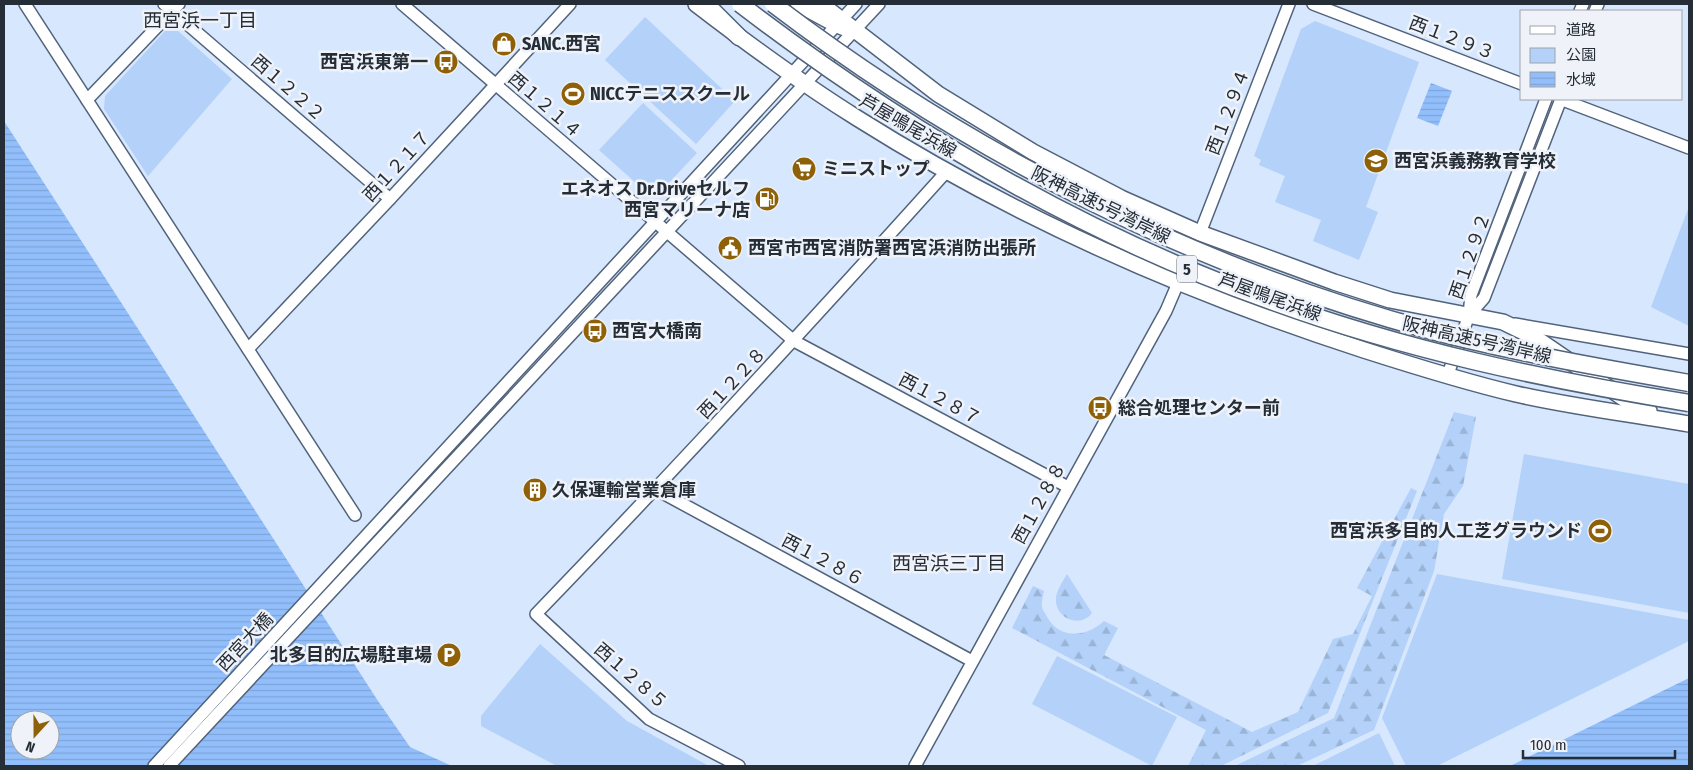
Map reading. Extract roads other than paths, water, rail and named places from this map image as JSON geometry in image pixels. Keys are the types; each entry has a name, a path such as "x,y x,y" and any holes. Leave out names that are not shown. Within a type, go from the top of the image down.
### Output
{"highway":[{"path":"706,4 740,37"},
{"name":"阪神高速5号湾岸線","path":"740,4 857,89 981,166 1063,211 1200,274 1268,301 1427,350 1563,380 1689,403"},
{"name":"阪神高速5号湾岸線","path":"773,4 870,74 999,153 1074,194 1208,256 1288,286 1433,331 1511,349 1689,383"},
{"path":"799,4 854,31"}],"main road":[{"name":"芦屋鳴尾浜線","path":"696,4 791,74 858,119 947,171 1059,228 1178,283 1318,335 1447,376 1518,395 1689,424"},
{"path":"821,4 838,22"},
{"name":"芦屋鳴尾浜線","path":"854,31 938,94 1033,152 1121,198 1200,233 1269,260 1390,300 1503,322 1534,337 1641,410 1689,419"},
{"path":"1178,283 1200,233"}],"street":[{"path":"25,4 355,515"},
{"name":"西１２１４","path":"402,4 666,232"},
{"name":"西１２１７","path":"248,350 390,200 570,4"},
{"path":"366,546 654,221 856,4"},
{"path":"366,546 666,232 879,4"},
{"name":"西１２９４","path":"1200,233 1289,4"},
{"name":"西１２９３","path":"1313,4 1520,83"},
{"path":"87,100 172,6"},
{"name":"西１２２２","path":"172,6 390,200"},
{"name":"西１２９２","path":"1469,315 1471,295 1546,100"},
{"name":"西１２９２","path":"1469,315 1484,298 1561,100"},
{"path":"1564,100 1689,148"},
{"name":"西１２２８","path":"536,614 656,490 794,341 947,171"},
{"name":"西１２８７","path":"666,232 794,341 1068,487"},
{"name":"西１２８８","path":"915,766 1166,311 1178,283"},
{"path":"1447,376 1469,315"},
{"path":"1503,322 1689,354"},
{"path":"1564,403 1601,416 1689,430"},
{"name":"西１２８６","path":"656,490 972,661"},
{"name":"西宮大橋","path":"154,766 366,546"},
{"name":"西宮大橋","path":"170,766 366,546"},
{"name":"西１２８５","path":"536,614 649,719 739,766"}],"water":[{"path":"1431,83 1452,91 1438,126 1417,118"},
{"path":"4,121 378,701 410,747 452,766 4,766"},
{"path":"1689,678 1689,766 1510,766"}],"place":[{"name":"SANC.西宮","path":"504,44"},
{"name":"西宮浜東第一","path":"446,62"},
{"name":"NICCテニススクール","path":"573,94"},
{"name":"西宮浜義務教育学校","path":"1376,161"},
{"name":"ミニストップ","path":"804,169"},
{"name":"エネオス Dr.Driveセルフ 西宮マリーナ店","path":"767,199"},
{"name":"西宮市西宮消防署西宮浜消防出張所","path":"730,248"},
{"name":"西宮大橋南","path":"595,331"},
{"name":"総合処理センター前","path":"1100,408"},
{"name":"久保運輸営業倉庫","path":"535,490"},
{"name":"西宮浜多目的人工芝グラウンド","path":"1600,531"},
{"name":"北多目的広場駐車場","path":"449,655"}],"district":[{"name":"西宮浜一丁目","path":"200,20"},
{"name":"西宮浜三丁目","path":"949,563"}]}
